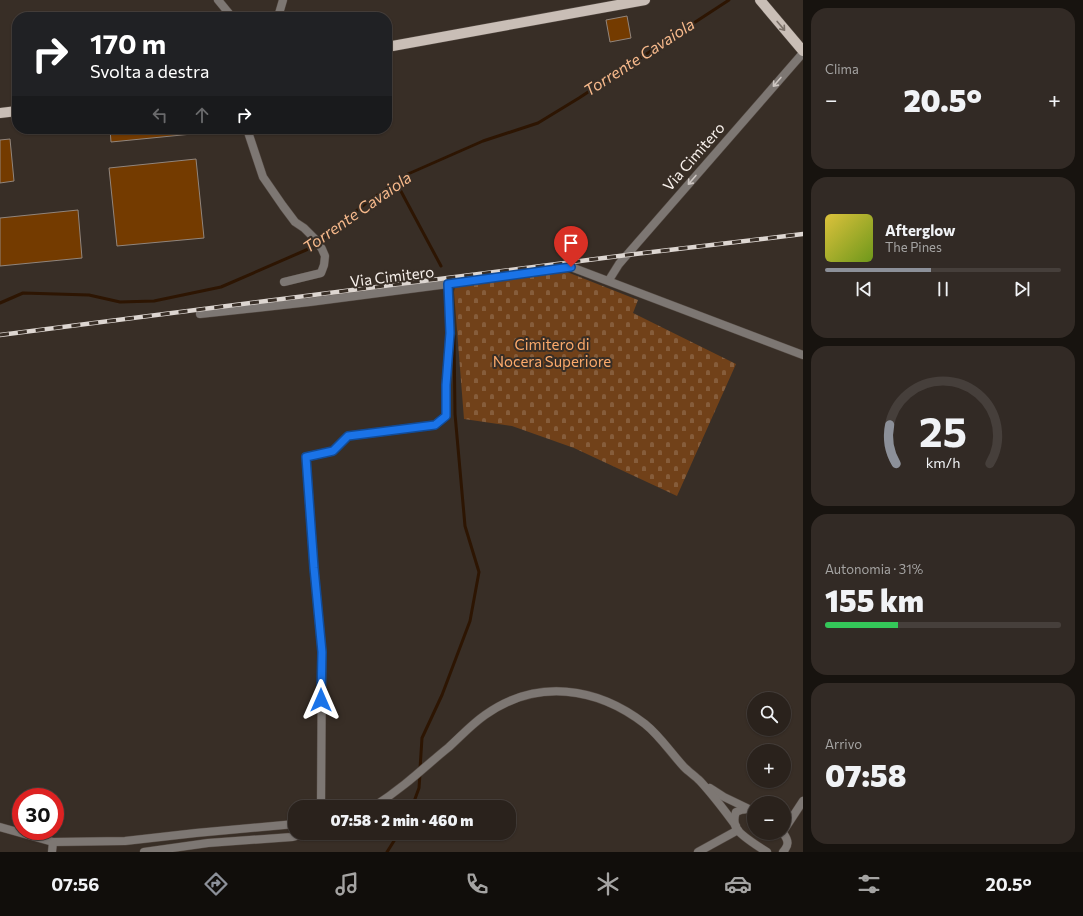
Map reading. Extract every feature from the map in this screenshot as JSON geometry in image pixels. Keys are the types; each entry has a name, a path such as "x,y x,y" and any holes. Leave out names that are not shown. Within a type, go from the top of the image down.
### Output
{"main road":[{"path":"392,46 645,0"},
{"path":"760,0 803,52"},
{"path":"0,113 12,111"}],"street":[{"path":"218,0 228,12"},
{"path":"279,12 283,0"},
{"name":"Via Cimitero","path":"609,280 619,264 803,52"},
{"path":"249,134 263,177 295,222 304,228 316,240 322,248 325,256 321,273 284,282"},
{"name":"Via Cimitero","path":"200,314 302,303 571,267 609,280 803,355"},
{"path":"321,800 322,652 306,457 333,451 348,436 435,425 446,416 446,385 450,333 448,284"},
{"path":"383,800 404,785 485,715 504,703 518,697 534,694 571,692 592,696 622,708 646,725 715,799 736,828 767,852"},
{"path":"700,782 724,797 747,807"},
{"path":"791,819 803,801"},
{"path":"736,828 734,818 736,812 741,809 747,810"},
{"path":"0,827 52,842 125,841 288,825"},
{"path":"698,852 736,828"},
{"path":"144,852 208,843 288,837"},
{"path":"783,852 787,847 786,840"},
{"path":"787,840 794,852"},
{"path":"52,842 52,852"}],"green space":[{"name":"Cimitero di Nocera Superiore","path":"562,270 638,300 633,313 736,364 677,496 574,448 512,426 464,419 454,292 455,287"}],"building":[{"path":"627,16 631,38 610,42 606,20"},
{"path":"110,134 192,134 111,142"},
{"path":"10,139 14,181 0,183 0,140"},
{"path":"196,159 204,238 117,246 109,168"},
{"path":"78,210 82,258 0,266 0,218"}],"waterway":[{"name":"Torrente Cavaiola","path":"0,303 23,293 89,295 120,302 154,301 221,287 313,247 366,203 408,174 483,141 538,123 729,0"},
{"path":"396,182 441,266"},
{"path":"420,769 422,738 442,695 470,621 479,572 465,526 455,414 454,336"},
{"path":"415,800 419,788 420,774"},
{"path":"387,852 395,840"}],"railway":[{"path":"0,335 803,234"}],"route":[{"path":"321,700 322,652 306,457 333,451 348,436 435,425 446,416 446,385 450,333 448,284 571,267"}]}
